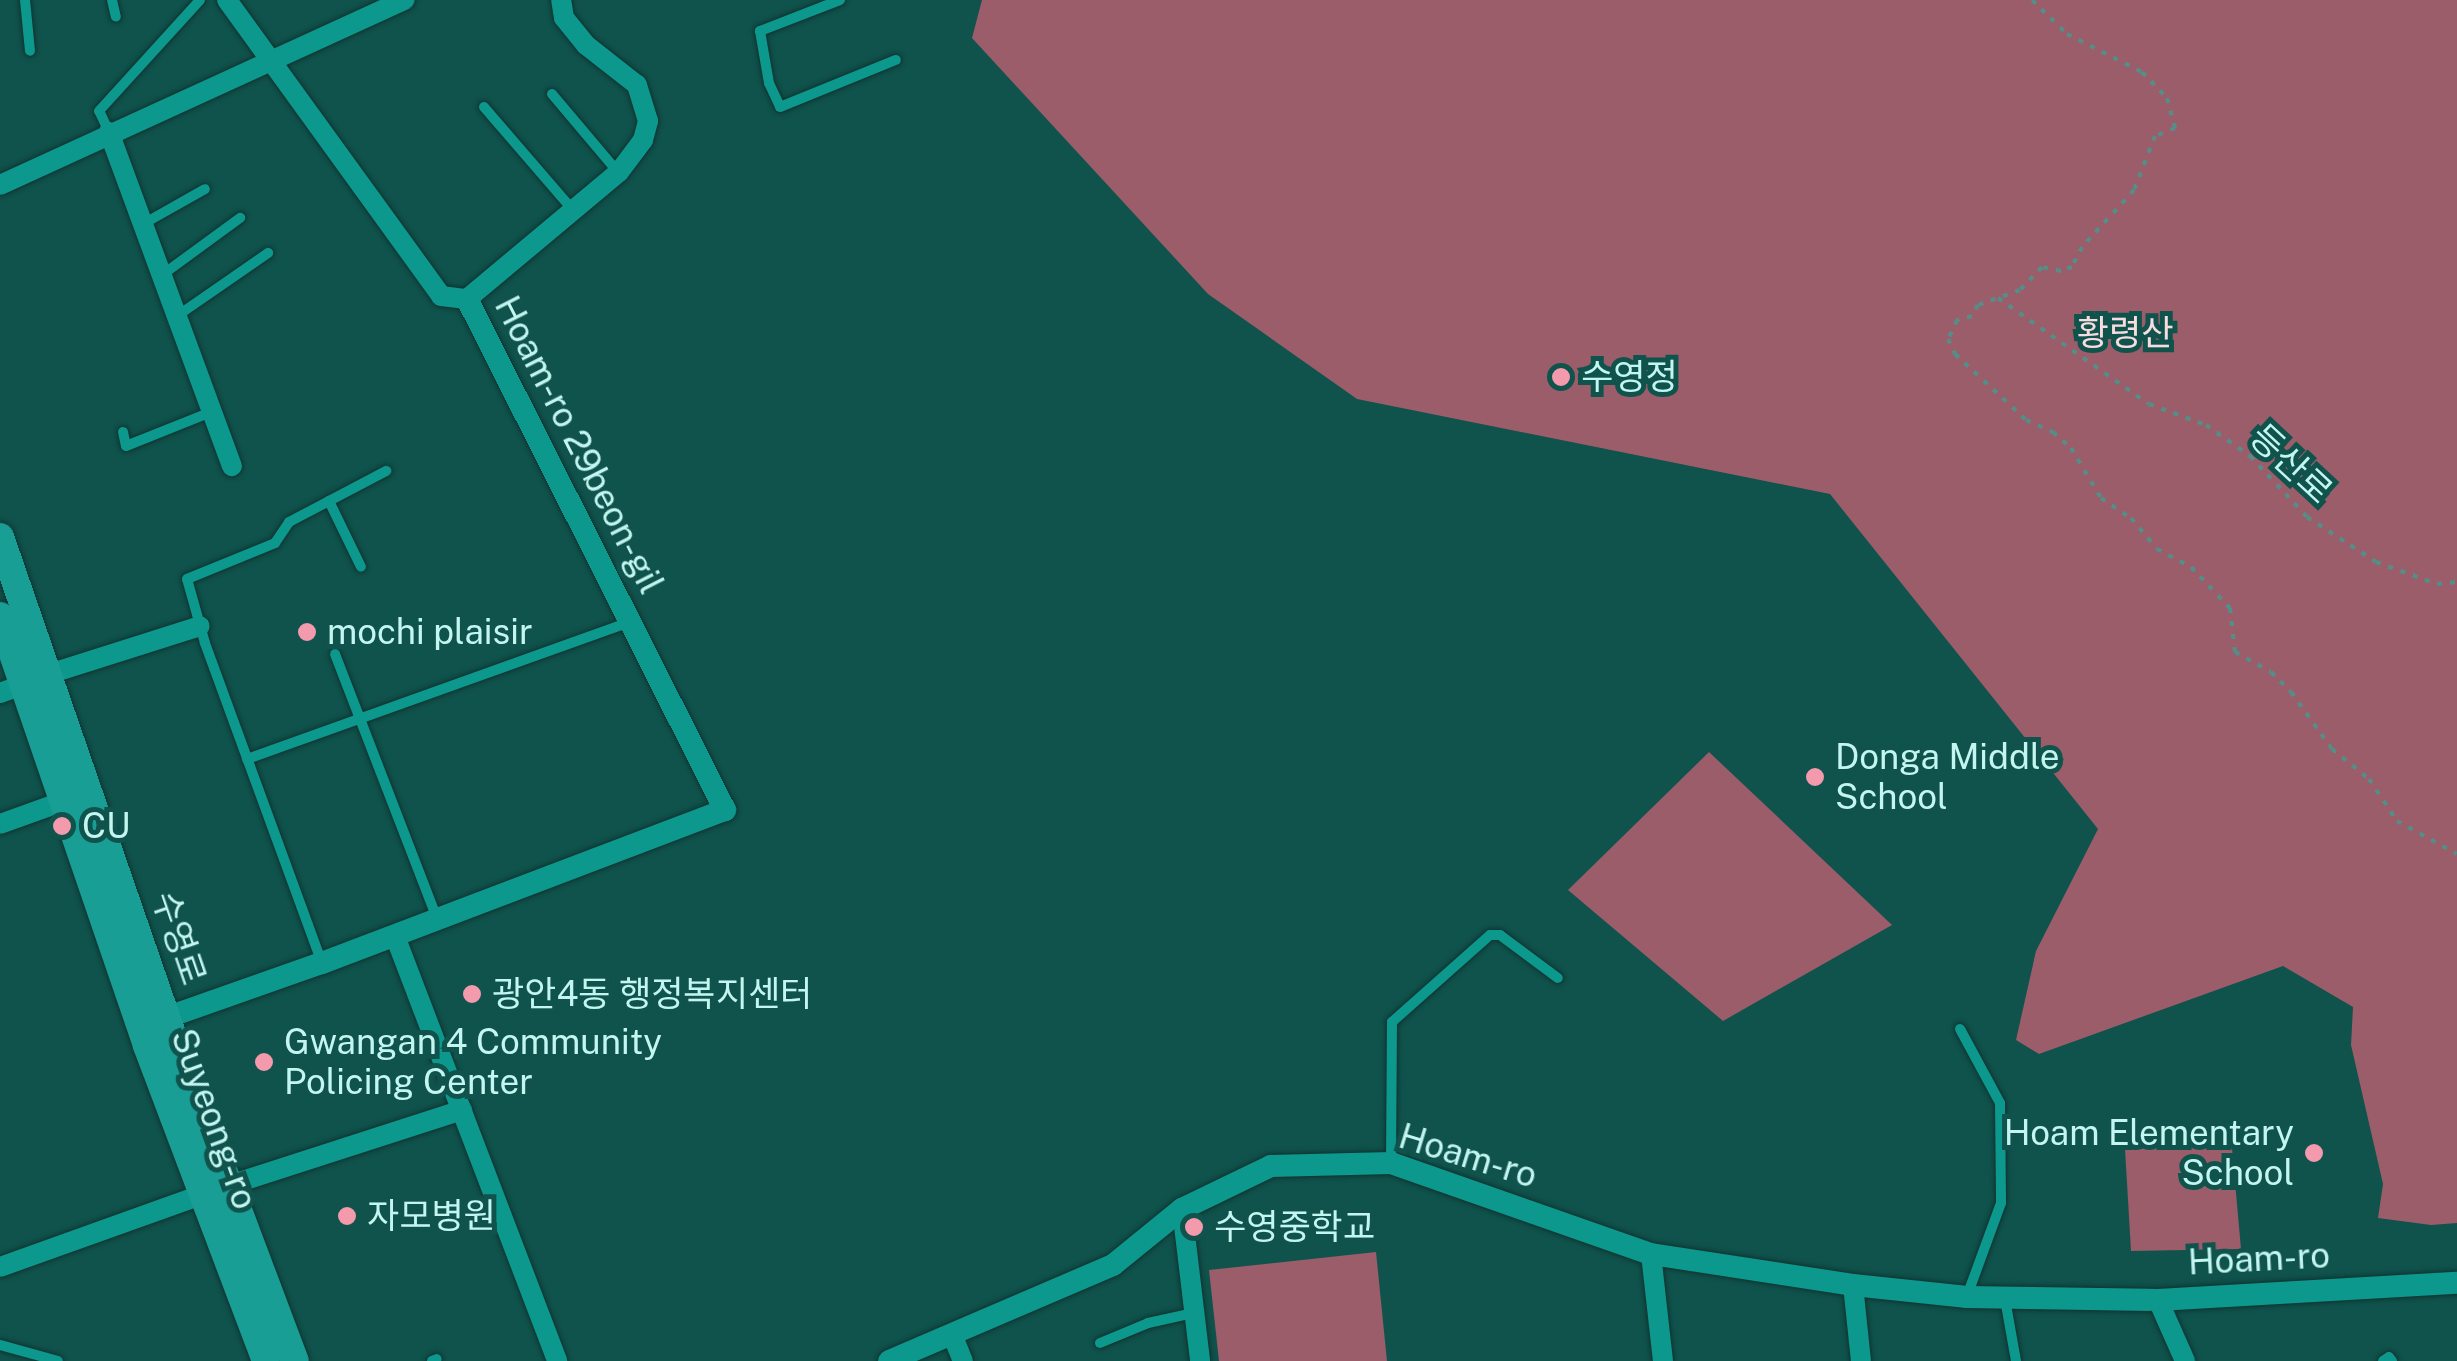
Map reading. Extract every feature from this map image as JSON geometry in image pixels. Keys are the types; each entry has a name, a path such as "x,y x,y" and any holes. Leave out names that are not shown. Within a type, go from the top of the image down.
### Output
{"main road":[{"name":"수영로","path":"0,538 25,684 154,1022"},
{"name":"Suyeong-ro","path":"0,616 64,801 154,1022 214,1191 266,1361"},
{"path":"214,1191 294,1361"}],"street":[{"name":"Hoam-ro 29beon-gil","path":"227,0 441,296 467,299 724,810 438,920"},
{"path":"0,185 405,0"},
{"path":"467,299 619,172 643,140 648,121 637,85 586,45 564,18 561,0"},
{"path":"109,132 232,466"},
{"path":"25,684 200,626"},
{"path":"0,824 64,801"},
{"path":"154,1022 438,920"},
{"path":"395,936 557,1361"},
{"name":"Suyeong-ro","path":"214,1191 462,1110"},
{"name":"Hoam-ro","path":"890,1361 1113,1265 1182,1210 1272,1166 1391,1163 1651,1254 1853,1285 2005,1299 2158,1300 2457,1282"},
{"path":"0,1267 214,1191"},
{"path":"1182,1210 1200,1361"},
{"path":"1651,1254 1663,1361"},
{"path":"1853,1285 1860,1361"},
{"path":"2158,1300 2185,1361"},
{"path":"952,1334 963,1361"}],"lane":[{"path":"25,0 30,51"},
{"path":"112,0 116,17"},
{"path":"109,132 99,111 200,0"},
{"path":"840,0 760,31 768,83 780,107 896,60"},
{"path":"552,94 619,172"},
{"path":"484,108 573,210"},
{"path":"143,224 206,189"},
{"path":"162,275 240,218"},
{"path":"177,316 268,253"},
{"path":"123,432 126,446 212,412"},
{"path":"322,964 200,626 188,579 275,543 289,522 386,471"},
{"path":"330,501 361,566"},
{"path":"247,759 629,622"},
{"path":"335,654 438,920"},
{"path":"1391,1163 1392,1022 1490,936 1500,935 1558,978"},
{"path":"1960,1029 2000,1103 2001,1204 1967,1296"},
{"path":"2005,1299 2016,1361"},
{"path":"1100,1344 1148,1323 1195,1312"},
{"path":"0,1345 58,1361"}],"path":[{"path":"2032,0 2066,34 2142,72 2168,98 2175,128 2155,136 2134,190 2082,247 2072,267 2061,271 2042,267 2020,290 1978,305 1972,316 1958,320 1948,339 1955,354 2026,420 2053,432 2072,448 2101,498 2131,518 2156,549 2191,568 2230,608 2235,652 2271,672 2291,692 2332,748 2369,779 2397,821 2457,854"},
{"name":"등산로","path":"1998,298 2149,404 2206,425 2250,456 2307,518 2376,562 2437,584 2457,582"}],"green space":[{"name":"황령산","path":"982,0 2457,0 2457,1223 2431,1225 2378,1218 2383,1184 2351,1045 2353,1007 2283,966 2039,1054 2016,1040 2036,951 2098,829 1830,494 1357,399 1208,294 972,38"},
{"path":"1709,752 1892,925 1723,1021 1568,890"},
{"path":"2124,1132 2231,1137 2241,1249 2131,1251"},
{"path":"1376,1252 1387,1361 1219,1361 1209,1270"}],"place":[{"name":"수영정","path":"1561,377"},
{"name":"mochi plaisir","path":"307,632"},
{"name":"Donga Middle School","path":"1815,777"},
{"name":"CU","path":"62,826"},
{"name":"광안4동 행정복지센터","path":"472,994"},
{"name":"Gwangan 4 Community Policing Center","path":"264,1062"},
{"name":"Hoam Elementary School","path":"2314,1153"},
{"name":"자모병원","path":"347,1216"},
{"name":"수영중학교","path":"1194,1227"}]}
